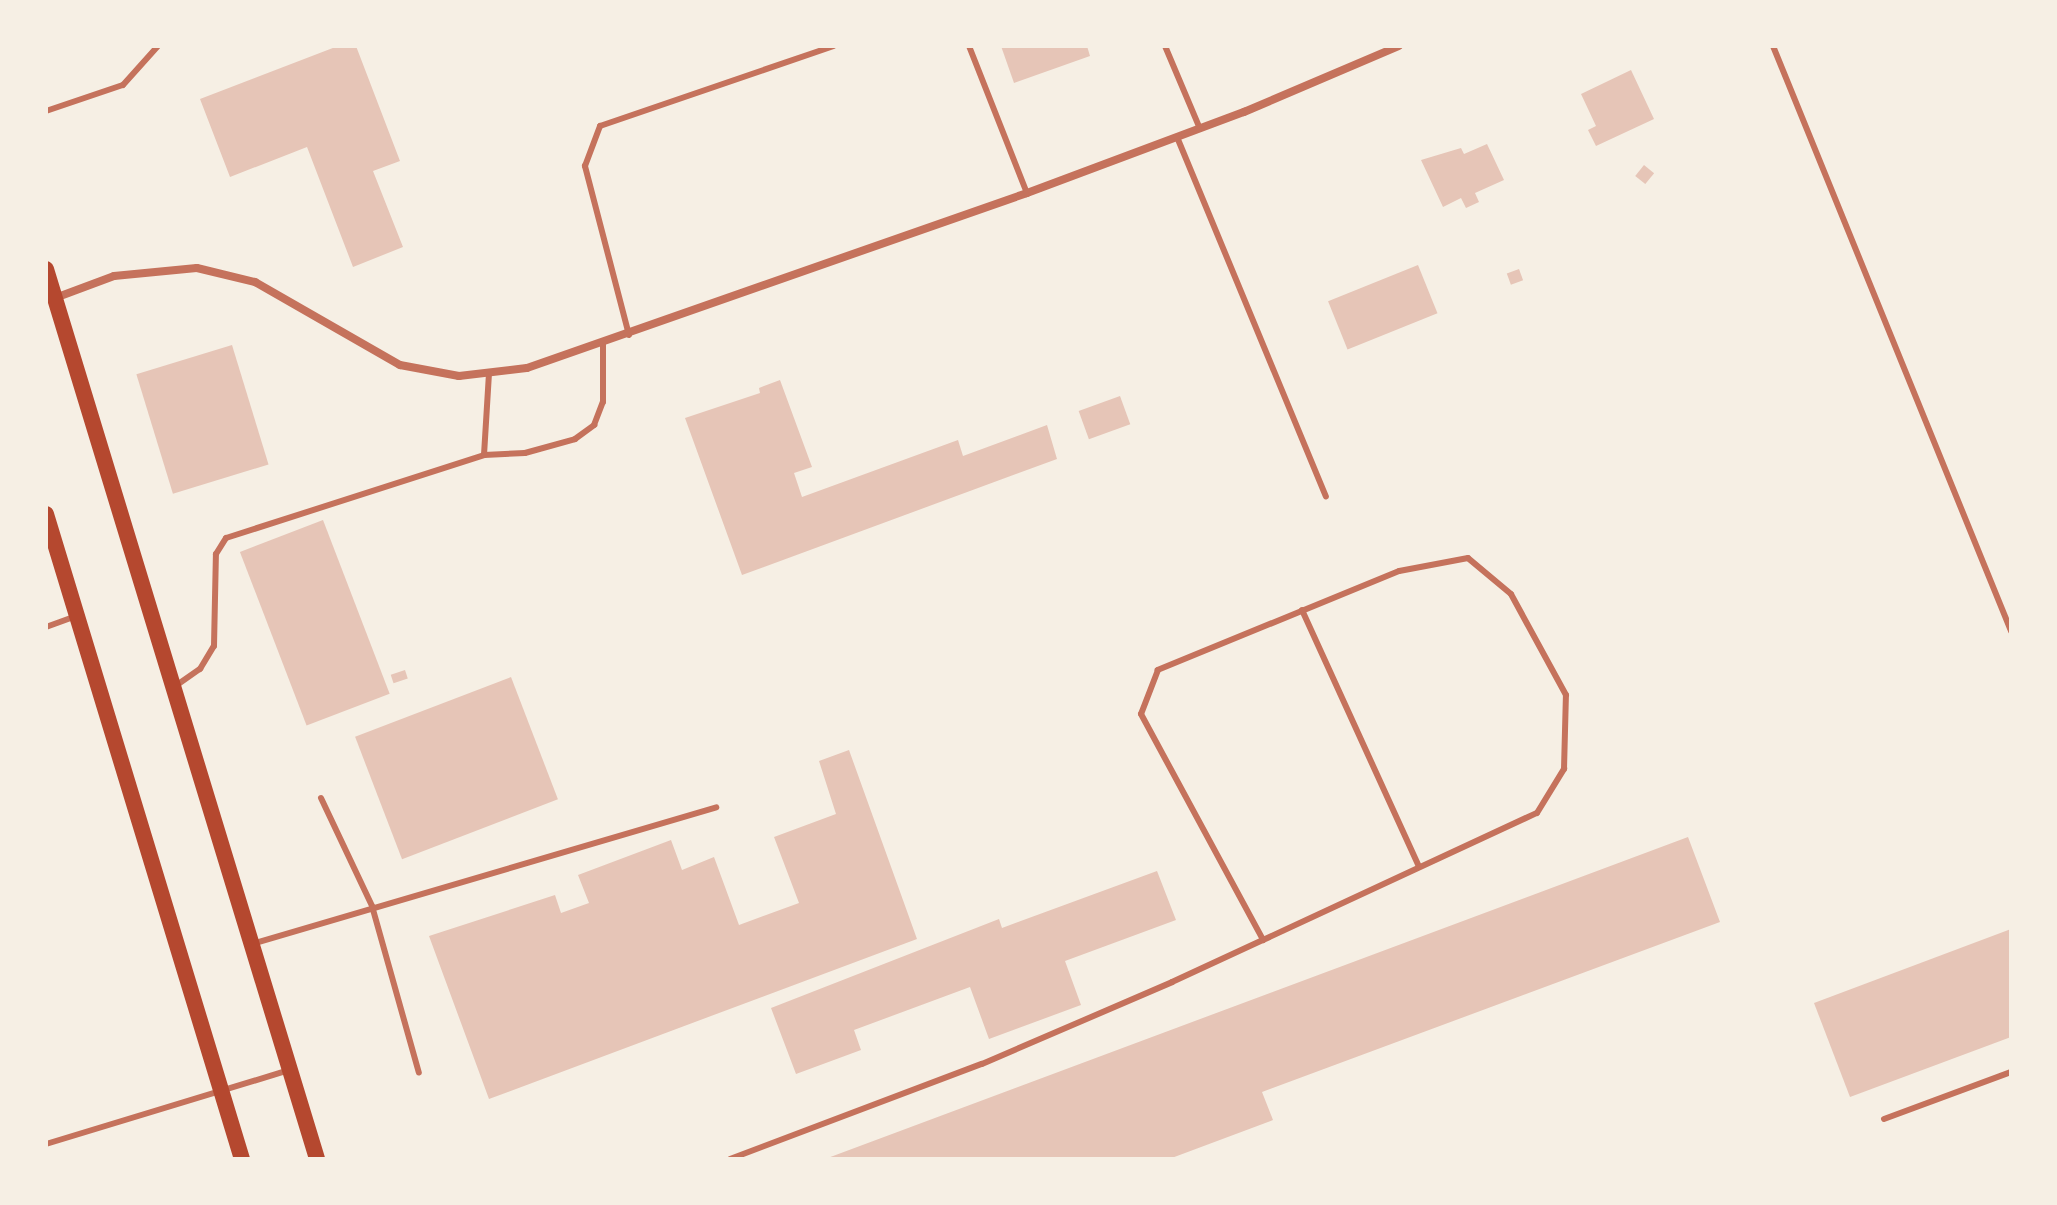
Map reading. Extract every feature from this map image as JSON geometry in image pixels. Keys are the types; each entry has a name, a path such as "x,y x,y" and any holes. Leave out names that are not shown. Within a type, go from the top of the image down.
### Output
{"main road":[{"path":"46,269 317,1159"},
{"path":"46,514 242,1159"}],"street":[{"path":"55,298 139,272 197,268 227,272 268,288 400,365 459,376 527,368 630,335 1027,193 1200,129 1399,46"}],"lane":[{"path":"46,111 123,85 158,46"},
{"path":"630,335 585,166 600,126 834,46"},
{"path":"969,46 1027,193"},
{"path":"1165,46 1200,129"},
{"path":"1773,46 2011,631"},
{"path":"1177,137 1326,496"},
{"path":"173,687 200,669 214,646 216,554 226,538 484,455 525,453 575,439 594,425 603,402 603,344"},
{"path":"484,455 489,373"},
{"path":"730,1159 982,1064 1263,940 1537,813 1564,769 1566,695 1511,594 1468,558 1399,571 1158,670 1141,714 1263,940"},
{"path":"1302,610 1419,867"},
{"path":"46,627 77,615"},
{"path":"321,798 372,906 419,1073"},
{"path":"252,944 372,906 716,807"},
{"path":"46,1144 290,1070"},
{"path":"1884,1119 2011,1072"}],"building":[{"path":"338,46 356,46 400,161 373,171 403,247 353,267 307,147 230,177 200,99"},
{"path":"1001,46 1087,46 1090,56 1014,83"},
{"path":"1631,70 1654,119 1596,146 1588,130 1596,126 1581,94"},
{"path":"1487,144 1504,180 1475,193 1479,202 1466,208 1461,198 1443,207 1421,160 1461,148 1464,154"},
{"path":"1644,165 1654,173 1645,184 1635,176"},
{"path":"1418,265 1437,313 1348,350 1328,301"},
{"path":"1519,269 1523,280 1511,285 1507,273"},
{"path":"232,345 269,465 173,494 136,374"},
{"path":"780,380 812,467 794,473 802,497 958,440 963,456 1047,425 1057,459 742,575 685,418 760,393 759,388"},
{"path":"1120,396 1130,424 1089,439 1079,411"},
{"path":"323,520 390,694 307,726 240,552"},
{"path":"405,670 408,679 394,683 391,675"},
{"path":"511,677 558,799 402,859 355,737"},
{"path":"849,750 917,939 489,1099 429,936 555,895 561,913 589,903 578,875 671,840 682,870 714,857 739,925 799,903 774,837 836,814 819,761"},
{"path":"1688,837 1720,922 1262,1092 1273,1120 1169,1159 825,1159"},
{"path":"1157,871 1176,920 1065,961 1081,1005 989,1039 970,987 854,1030 861,1050 796,1074 771,1008 999,919 1002,928"},
{"path":"2011,929 2011,1037 1850,1097 1814,1003"}]}
